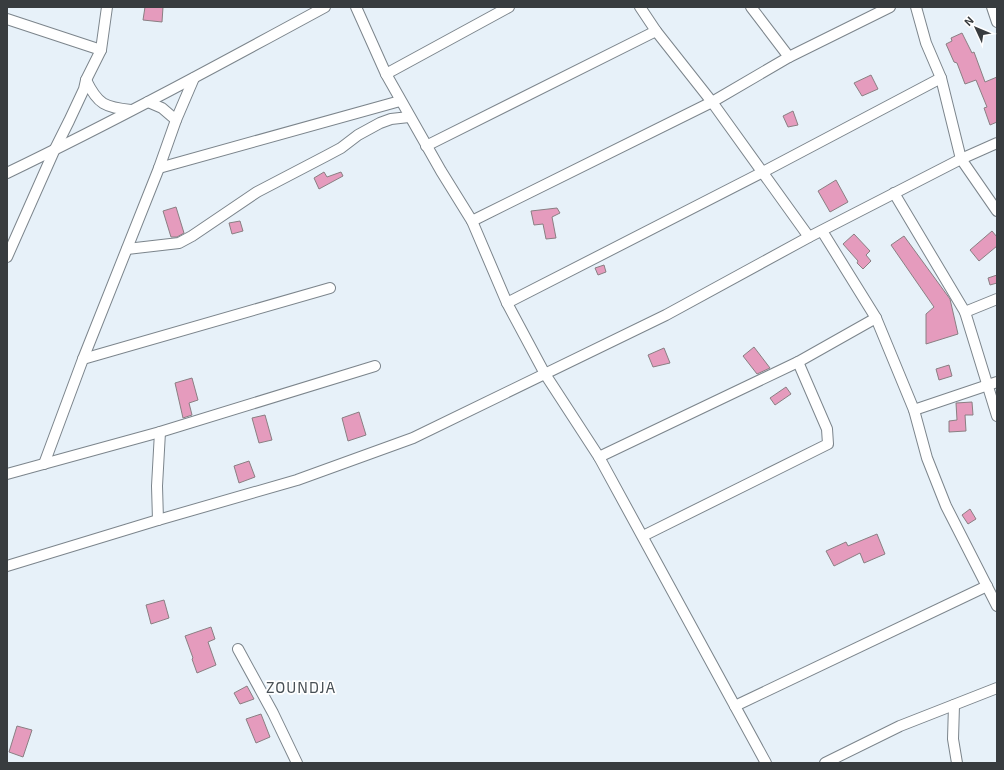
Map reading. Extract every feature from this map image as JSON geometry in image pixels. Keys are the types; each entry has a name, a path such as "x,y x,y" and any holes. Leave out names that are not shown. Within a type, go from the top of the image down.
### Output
{"street":[{"path":"7,258 54,151 84,90 86,80 101,50 107,7"},
{"path":"7,173 54,151 194,78 324,7"},
{"path":"356,7 386,74 400,101 472,221 507,303 545,374 599,457 766,763"},
{"path":"386,74 509,7"},
{"path":"640,7 656,31 712,102 809,237"},
{"path":"751,7 789,57"},
{"path":"472,221 712,102 789,57 890,7"},
{"path":"916,7 926,43 941,78 961,159 997,211"},
{"path":"992,7 997,22"},
{"path":"7,19 101,50"},
{"path":"426,146 656,31"},
{"path":"44,464 83,359 159,168 176,120 194,78"},
{"path":"507,303 763,172 941,78"},
{"path":"86,80 96,99 103,104 111,107 131,110"},
{"path":"159,168 400,101"},
{"path":"148,102 162,108 176,120"},
{"path":"127,249 179,243 192,236 257,192 341,148 358,135 391,119 409,117"},
{"path":"7,566 297,480 413,438 666,315 809,237 961,159 997,143"},
{"path":"894,193 965,312 992,384 997,416"},
{"path":"822,231 876,318 914,410 927,458 946,506 997,606"},
{"path":"83,359 330,288"},
{"path":"965,312 997,299"},
{"path":"599,457 798,362 876,318"},
{"path":"643,536 828,444 827,429 798,362"},
{"path":"7,474 160,432 375,366"},
{"path":"914,410 992,384"},
{"path":"158,520 157,486 160,432"},
{"path":"735,706 988,586"},
{"path":"238,649 273,713 297,763"},
{"path":"824,763 900,726 997,688"},
{"path":"954,705 953,739 957,763"}],"building":[{"path":"145,7 163,7 162,22 143,20"},
{"path":"962,33 972,53 974,52 985,82 997,77 997,122 990,125 984,108 987,107 976,80 965,84 957,63 954,62 946,44 952,41 951,38"},
{"path":"871,75 878,89 862,96 854,83"},
{"path":"793,111 798,125 788,127 783,116"},
{"path":"324,172 327,177 341,172 343,176 319,189 314,178"},
{"path":"836,180 848,202 830,212 818,191"},
{"path":"176,207 184,233 177,237 171,237 163,211"},
{"path":"557,208 560,213 552,217 556,238 546,239 543,224 534,225 531,211"},
{"path":"240,221 243,231 232,234 229,223"},
{"path":"992,231 997,237 997,246 979,261 970,250"},
{"path":"854,234 870,251 866,255 871,261 863,269 843,244"},
{"path":"904,236 950,299 958,334 926,344 926,314 934,307 891,245"},
{"path":"604,265 606,272 598,275 595,268"},
{"path":"997,275 997,283 990,285 988,278"},
{"path":"754,347 770,368 757,374 743,356"},
{"path":"664,348 670,363 653,367 648,355"},
{"path":"949,365 952,376 939,380 936,369"},
{"path":"192,378 198,400 189,403 192,415 183,418 175,383"},
{"path":"786,387 791,394 775,405 770,398"},
{"path":"972,402 973,415 965,415 966,431 949,432 949,421 957,420 956,403"},
{"path":"359,412 366,435 348,441 342,418"},
{"path":"265,415 272,440 259,443 252,418"},
{"path":"249,461 255,477 239,483 234,466"},
{"path":"970,509 976,519 968,524 962,515"},
{"path":"877,534 885,554 864,563 860,553 834,566 826,551 846,542 848,546"},
{"path":"164,600 169,618 151,624 146,605"},
{"path":"211,627 215,639 208,642 216,665 197,673 185,636"},
{"path":"247,686 254,699 240,704 234,693"},
{"path":"261,714 270,737 256,743 246,719"},
{"path":"17,726 32,730 23,757 9,752"}],"district":[{"name":"ZOUNDJA","path":"301,687"}]}
